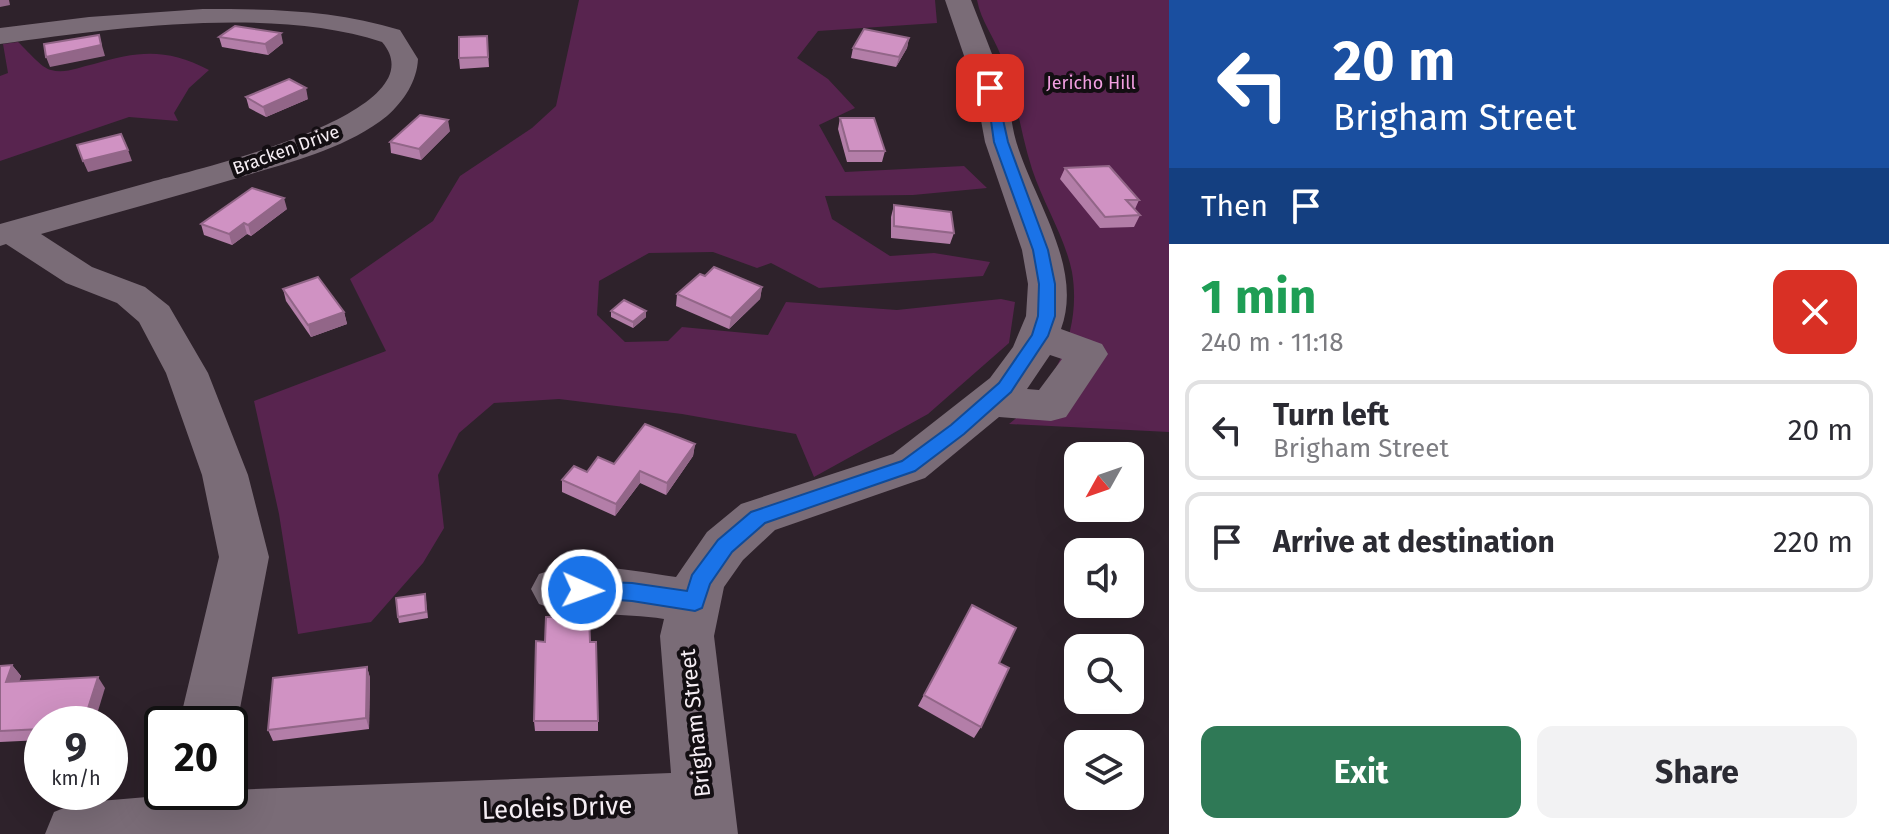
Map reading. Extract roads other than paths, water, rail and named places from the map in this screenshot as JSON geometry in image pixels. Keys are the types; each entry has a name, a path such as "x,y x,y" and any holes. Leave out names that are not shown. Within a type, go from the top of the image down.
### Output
{"street":[{"name":"Brigham Street","path":"705,818 687,636 700,581 725,546 758,517 909,466 1005,388 1040,336 1046,316 1047,284 1040,250 1001,142 990,88 958,0"},
{"name":"Bracken Drive","path":"0,36 171,10 271,2 333,10 371,23 396,41 404,57 400,84 371,114 348,127 274,156 6,234"},
{"path":"6,234 79,275 131,295 155,315 187,373 225,475 244,557 212,706"},
{"path":"557,589 632,592 695,602"},
{"name":"Leoleis Drive","path":"248,809 705,818"},
{"name":"Leoleis Drive","path":"76,834 181,810"}],"park label":[{"name":"Jericho Hill","path":"1091,83"}]}
